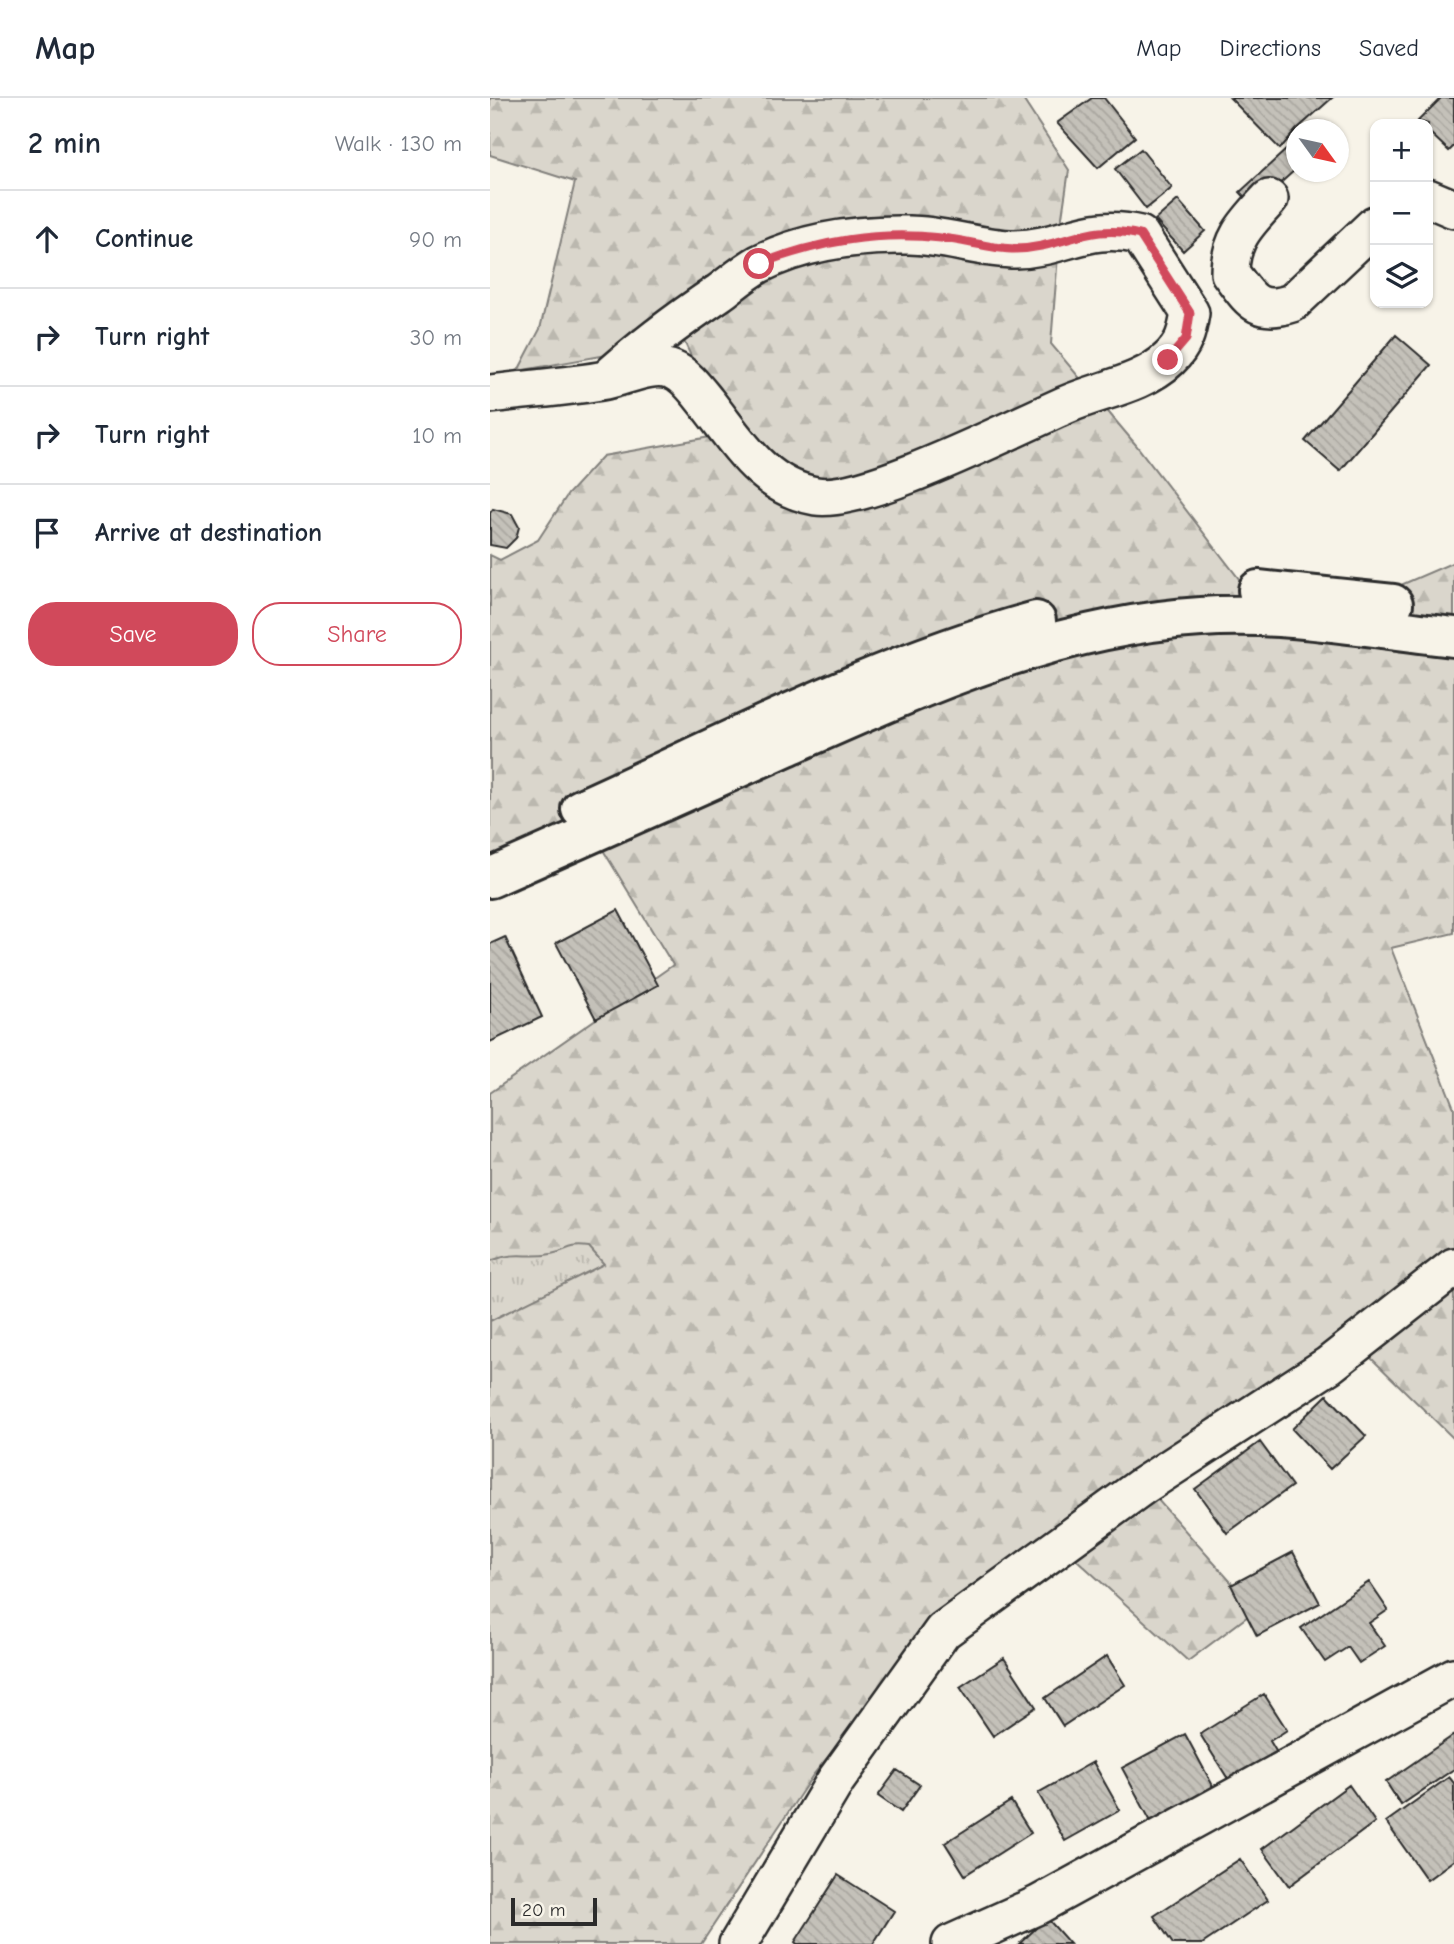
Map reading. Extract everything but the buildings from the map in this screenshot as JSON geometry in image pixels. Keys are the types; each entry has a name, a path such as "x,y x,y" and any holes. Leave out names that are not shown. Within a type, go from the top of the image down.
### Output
{"highway":[{"path":"490,850 834,692 960,642 1057,615 1146,597 1258,590 1454,612"},
{"path":"490,878 929,684 1027,648 1105,631 1201,617 1259,617 1454,637"}],"street":[{"path":"1269,199 1238,232 1230,255 1230,273 1255,305 1274,309 1292,303 1370,230"},
{"path":"1433,200 1454,209"},
{"path":"490,394 606,380 654,368 673,370 695,388 746,453 773,482 817,496 858,491 894,478 1070,403 1137,378 1168,360 1186,339 1190,313 1140,235 1101,230 1046,247 1012,249 913,235 865,235 804,247 759,264 642,347 606,380"},
{"path":"738,1944 836,1780 943,1631 1142,1487 1329,1365 1454,1266"},
{"path":"951,1944 1063,1892 1454,1677"}],"green space":[{"path":"490,98 1026,98 1024,101 1069,170 1060,230 1051,344 1136,445 1283,636 1454,562 1454,933 1391,948 1454,1108 1454,1439 1370,1357 1149,1490 1256,1610 1188,1661 1055,1540 934,1627 813,1775 701,1944 490,1944 490,1321 604,1264 589,1247 582,1246 551,1254 515,1255 490,1261 490,1093 673,965 586,822 490,874 490,555 500,560 538,540 568,494 603,456 727,434 684,341 518,371 540,329 575,182 490,155"},
{"path":"571,1244 589,1246 605,1264 490,1321 490,1261 512,1255 550,1252"}],"route":[{"path":"759,264 804,247 865,235 913,235 966,240 1012,249 1046,247 1101,230 1140,235 1190,313 1186,339 1168,360"}]}
